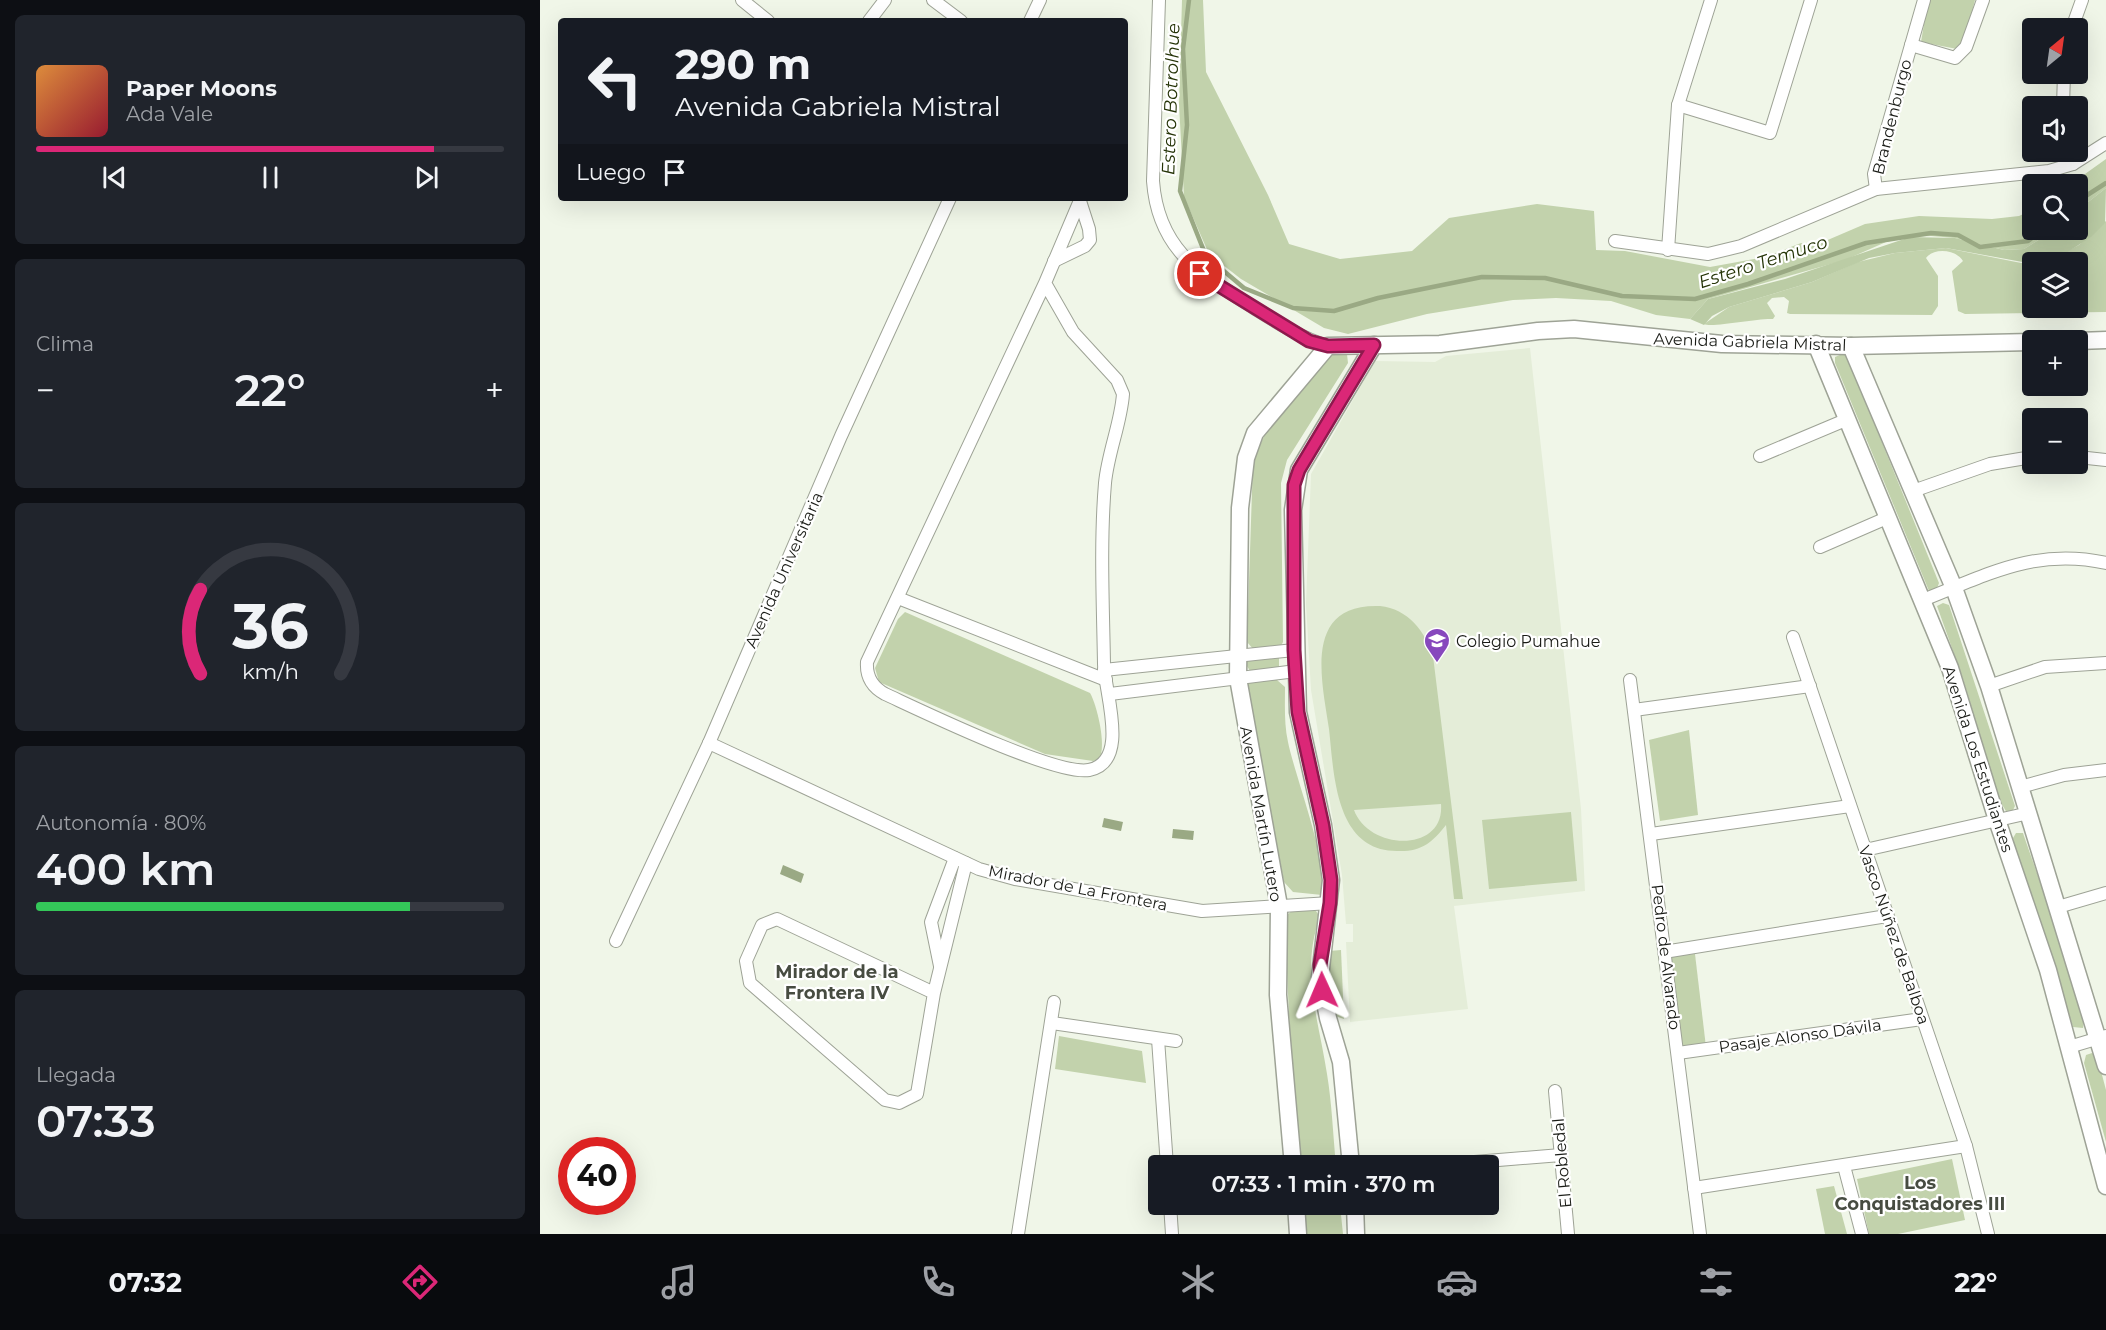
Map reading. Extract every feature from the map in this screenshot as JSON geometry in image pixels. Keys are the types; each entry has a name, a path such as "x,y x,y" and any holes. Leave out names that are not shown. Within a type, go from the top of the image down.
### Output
{"street":[{"path":"742,0 764,18"},
{"path":"871,18 885,0"},
{"path":"933,0 957,18"},
{"path":"1031,18 1040,0"},
{"name":"Avenida Gabriela Mistral","path":"1159,0 1153,181 1157,205 1168,232 1177,248 1200,274 1309,341 1328,346 1440,344 1538,331 1574,329 1686,342 1851,346 2022,342"},
{"path":"1668,250 1678,105 1712,0"},
{"path":"1678,105 1770,133 1811,0"},
{"name":"Brandenburgo","path":"1876,189 1874,174 1924,0"},
{"name":"Brandenburgo","path":"1911,45 1955,58 1966,47 1983,0"},
{"path":"2076,18 2082,0"},
{"path":"2088,151 2106,143"},
{"path":"1615,241 1708,254 1734,249 1876,189 2049,171 2064,162"},
{"name":"Avenida Universitaria","path":"616,940 709,743 842,436 949,201"},
{"path":"1045,283 1073,332 1117,380 1123,394 1106,481 1102,545 1105,675 1110,694 1112,749 1103,762 1087,771 1045,763 885,694 872,685 867,670 867,662 1045,283 1079,201"},
{"path":"1054,261 1085,246 1090,240 1081,201"},
{"path":"2088,340 2106,340"},
{"name":"Avenida Los Estudiantes","path":"1816,344 1950,668 1997,820 2048,970 2106,1186"},
{"path":"1351,1155 1341,1062 1328,1018 1320,977 1321,953 1330,903 1329,863 1298,712 1294,650 1294,485 1299,470 1374,345"},
{"name":"Avenida Martín Lutero","path":"1292,1155 1278,995 1279,906 1238,678 1240,508 1245,458 1255,433 1267,415 1328,346"},
{"name":"Avenida Los Estudiantes","path":"1851,346 1954,588 1989,686 2058,907 2102,1037 2106,1066"},
{"path":"1760,456 1848,419"},
{"path":"2088,458 2106,460"},
{"path":"1913,491 1990,464 2022,459"},
{"path":"1820,547 1889,517"},
{"path":"1923,600 2018,563 2062,557 2106,563"},
{"path":"898,598 1105,675 1238,655 1294,650"},
{"name":"Vasco Núñez de Balboa","path":"1793,637 1966,1146 1988,1234"},
{"path":"1989,686 2045,667 2106,663"},
{"path":"1110,694 1296,671"},
{"name":"Pedro de Alvarado","path":"1630,681 1700,1234"},
{"path":"1634,710 1810,686"},
{"name":"Mirador de La Frontera","path":"709,743 960,860 1015,879 1202,911 1330,903"},
{"path":"2020,787 2064,775 2106,770"},
{"path":"1651,834 1850,806"},
{"path":"1865,850 2029,813"},
{"path":"940,967 931,922 960,860"},
{"path":"934,993 777,919 762,925 746,961 750,983 885,1101 906,1102 917,1094 960,860"},
{"path":"2058,907 2106,893"},
{"path":"1664,952 1887,916"},
{"path":"1018,1234 1054,1002"},
{"name":"Pasaje Alonso Dávila","path":"1678,1053 1922,1019"},
{"path":"1052,1023 1176,1041"},
{"path":"2069,1047 2102,1037"},
{"path":"1158,1039 1166,1155"},
{"name":"El Robledal","path":"1556,1091 1568,1234"},
{"path":"1694,1188 1966,1146"},
{"path":"1499,1160 1561,1155"},
{"path":"1844,1166 1862,1234"},
{"path":"1171,1215 1172,1234"},
{"path":"1297,1215 1298,1234"},
{"path":"1355,1215 1356,1234"}],"shaded area":[{"path":"1182,0 1203,0 1206,72 1268,195 1289,244 1340,259 1412,251 1449,218 1537,204 1594,211 1596,250 1625,251 1710,267 1765,257 1801,243 1816,245 1865,224 1919,216 1992,219 2022,215 2022,240 2039,240 2024,249 2004,250 1955,238 1931,236 1886,242 1845,260 1708,299 1690,319 1656,315 1611,301 1556,298 1513,300 1427,314 1348,334 1324,328 1241,279 1209,254 1184,197 1179,104"},
{"path":"1928,0 1975,0 1965,40 1957,49 1921,42"},
{"path":"2106,159 2106,188 2088,202 2088,174 2085,174"},
{"path":"2106,188 2105,223 2088,239 2088,202"},
{"path":"2106,221 2106,312 2088,312 2088,252 2066,252 2088,240 2088,237"},
{"path":"1910,237 1955,238 2004,250 2024,249 2039,240 2086,240 2068,252 2022,252 2022,262 1946,248 1869,258 1812,282 1729,307 1712,316 1704,325 1690,319 1708,299 1785,279"},
{"path":"1946,248 2021,263 2022,313 1965,314 1958,311 1952,271 1963,261 1956,254 1940,251 1926,258 1938,276 1938,306 1932,315 1790,314 1787,313 1789,301 1784,297 1772,298 1767,303 1775,316 1773,319 1716,325 1704,324 1729,307 1812,282 1858,262 1895,253"},
{"name":"Colegio Pumahue","path":"1530,348 1581,809 1585,891 1454,906 1468,1009 1350,1022 1346,942 1353,942 1353,924 1346,924 1342,875 1311,690 1306,604 1311,474 1375,361 1435,362 1446,356"},
{"path":"1333,352 1347,354 1348,363 1287,460 1281,483 1283,642 1281,646 1254,650 1247,642 1253,461 1270,423"},
{"path":"1842,354 1847,356 1939,583 1936,591 1929,591 1835,363 1835,357"},
{"path":"1943,603 1949,605 2015,806 2012,812 2007,813 2000,801 1963,679 1937,606"},
{"path":"1380,606 1399,612 1414,623 1430,647 1433,656 1463,899 1454,899 1446,825 1431,841 1413,850 1397,851 1376,848 1361,838 1350,824 1342,807 1336,787 1321,668 1328,631 1338,617 1355,608","holes":["1441,804 1439,820 1431,831 1419,838 1405,841 1389,839 1374,833 1362,824 1354,810"]},
{"path":"905,612 1090,693 1102,736 1099,759 1093,761 1045,754 879,682 875,668 898,619"},
{"path":"1247,655 1279,657 1279,668 1250,671 1245,663"},
{"path":"1277,680 1285,687 1287,735 1317,844 1323,883 1322,895 1293,892 1284,882 1246,687 1249,681"},
{"path":"1689,730 1698,815 1660,821 1649,740"},
{"path":"1571,812 1577,881 1489,889 1482,820"},
{"path":"1104,818 1123,822 1121,831 1102,827"},
{"path":"1173,829 1194,831 1193,840 1172,838"},
{"path":"2016,833 2023,833 2069,967 2083,1028 2073,1027 2014,845 2013,838"},
{"path":"783,865 804,874 801,883 780,874"},
{"path":"1293,910 1316,911 1320,917 1314,937 1311,976 1329,1085 1335,1155 1298,1155 1285,930 1287,915"},
{"path":"1341,950 1344,1019 1332,1015 1325,988 1329,951"},
{"path":"1695,954 1706,1047 1681,1049 1671,956"},
{"path":"1059,1036 1142,1051 1146,1083 1055,1069"},
{"path":"2092,1053 2097,1056 2106,1090 2106,1142 2084,1063 2086,1055"},
{"name":"Los Conquistadores III","path":"1952,1159 1965,1220 1898,1234 1869,1234 1857,1179"},
{"path":"1834,1186 1847,1234 1825,1234 1816,1189"},
{"path":"1303,1215 1341,1215 1343,1234 1305,1234"}],"waterway":[{"name":"Estero Temuco","path":"1189,0 1183,49 1187,125 1180,191 1206,256 1244,288 1293,308 1334,311 1378,298 1482,277 1545,278 1622,296 1695,299 1748,284 1866,243 1931,233 1958,235 1980,247 2029,240"},
{"name":"Estero Temuco","path":"2088,195 2106,183"}],"place":[{"name":"Colegio Pumahue","path":"1437,664"}],"district":[{"name":"Mirador de la Frontera IV","path":"837,982"},
{"name":"Los Conquistadores III","path":"1920,1193"}],"route":[{"path":"1200,274 1309,341 1328,346 1374,345 1299,470 1294,485 1296,588 1294,650 1298,712 1323,825 1331,880 1330,903 1320,965 1322,990"}],"water label":[{"name":"Estero Botrolhue","path":"1171,99"}]}
